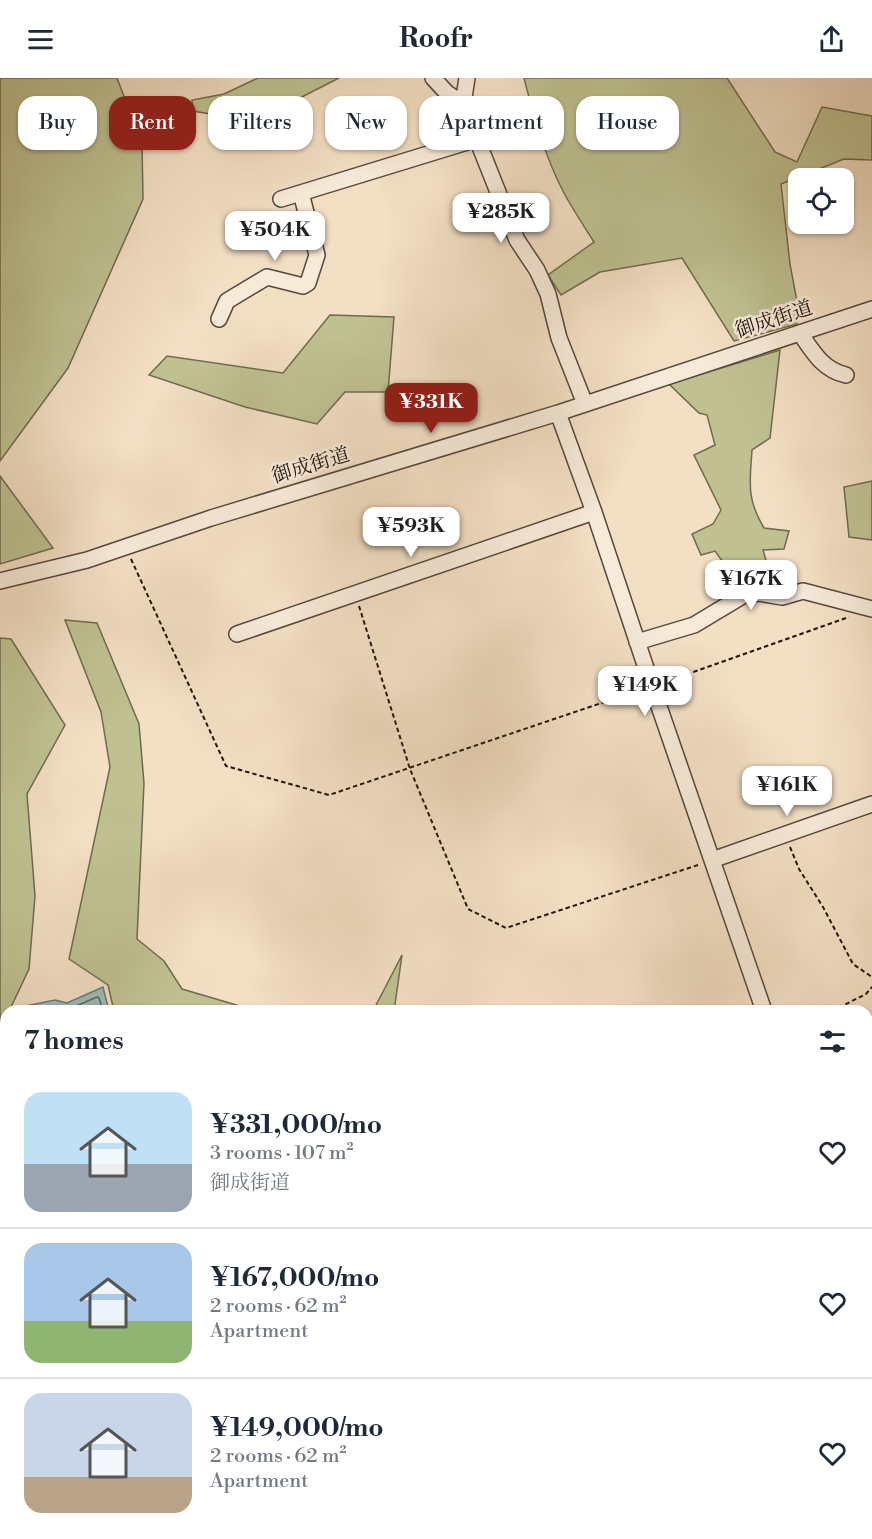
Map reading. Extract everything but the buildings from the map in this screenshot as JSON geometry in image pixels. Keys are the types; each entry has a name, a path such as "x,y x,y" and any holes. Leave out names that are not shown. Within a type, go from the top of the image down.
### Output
{"street":[{"path":"433,78 451,96"},
{"path":"464,96 467,78"},
{"path":"281,199 441,150"},
{"path":"481,150 517,240 537,270 548,294 559,339 585,404"},
{"path":"219,319 227,301 267,278 303,286 308,282 317,255 301,193"},
{"name":"御成街道","path":"0,581 87,560 222,514 558,413 872,309"},
{"path":"800,333 827,368 835,373 846,375"},
{"path":"558,413 762,1005"},
{"path":"237,634 594,512"},
{"path":"637,642 693,625 744,595 759,593 782,597 803,591 872,609"},
{"path":"712,860 872,804"}],"path":[{"path":"126,547 226,766 329,795 850,617"},
{"path":"355,594 410,769 468,909 506,928 712,860"},
{"path":"785,835 798,869 823,907 853,964 872,977"},
{"path":"844,1005 866,994 872,987"}],"green space":[{"path":"0,78 117,78 124,96 109,96 109,150 142,150 143,199 68,368 0,461"},
{"path":"258,78 339,78 304,96 213,96 224,94"},
{"path":"524,78 727,78 775,152 797,162 822,107 872,116 872,160 844,159 821,168 788,168 788,181 781,184 790,264 798,307 797,324 734,341 682,258 600,272 561,295 548,275 594,242 567,199 546,150 564,150 564,96 529,96"},
{"path":"208,97 208,114 196,112 196,99"},
{"path":"330,315 394,317 388,392 345,392 317,424 245,407 149,375 167,356 283,373"},
{"path":"780,350 770,438 752,450 750,490 754,508 764,528 789,531 784,549 763,550 774,587 743,590 715,551 701,555 692,534 713,524 721,510 694,455 715,445 707,415 699,413 669,384"},
{"path":"0,476 53,548 0,564"},
{"path":"872,481 872,540 849,537 844,487"},
{"path":"65,620 97,623 139,724 144,783 137,939 164,961 182,989 237,1005 113,1005 108,985 69,959 110,767 101,712"},
{"path":"0,638 11,639 65,725 27,794 35,896 29,969 12,1005 0,1005"},
{"path":"402,955 395,1005 376,1005"}],"water":[{"path":"103,987 108,1005 30,1005 55,1000 67,1003"}]}
